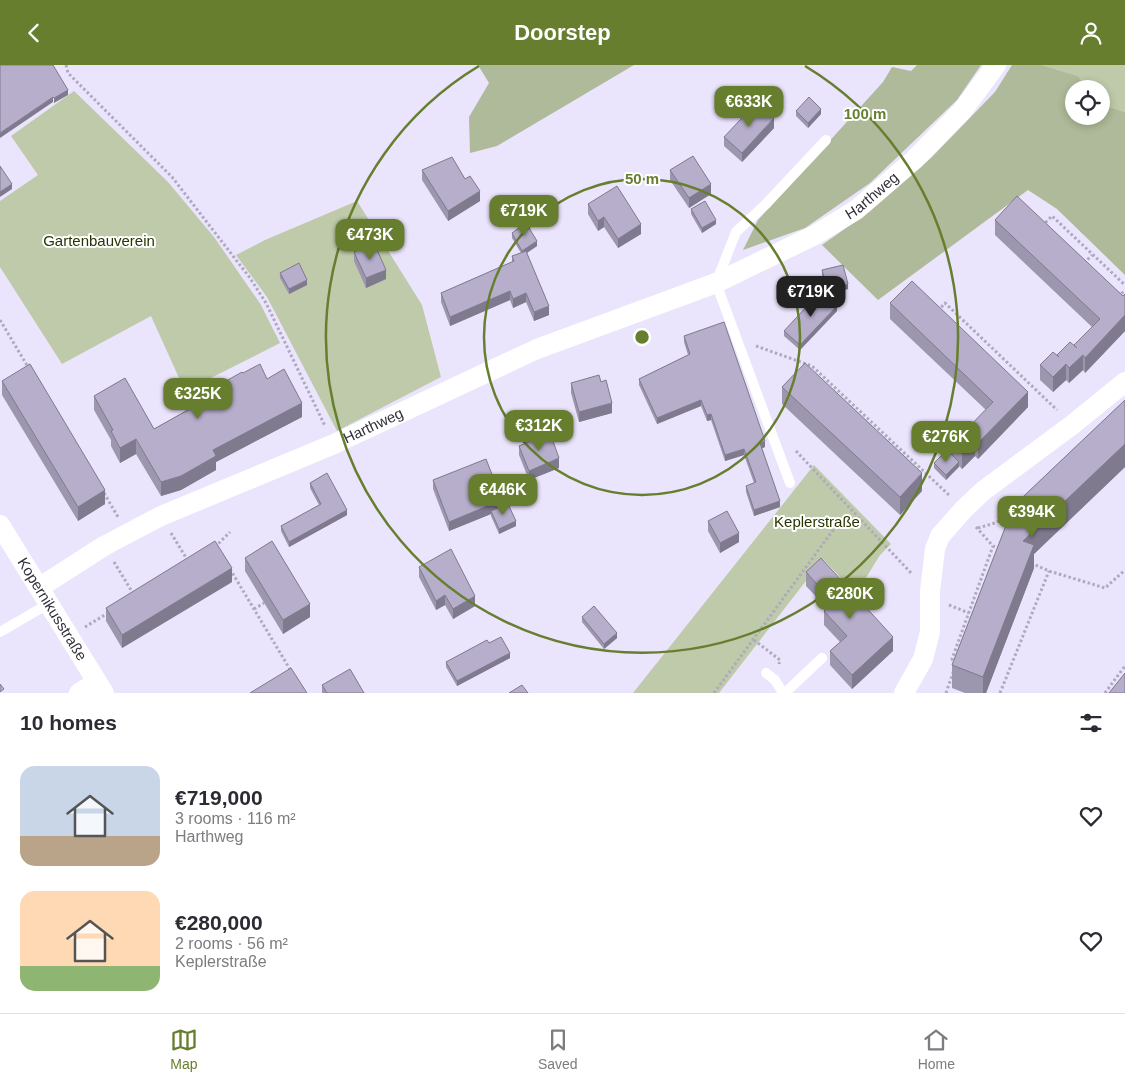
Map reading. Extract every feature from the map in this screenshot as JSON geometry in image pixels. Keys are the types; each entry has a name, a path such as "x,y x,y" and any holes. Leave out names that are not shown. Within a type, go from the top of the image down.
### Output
{"street":[{"name":"Harthweg","path":"45,595 104,546 161,517 334,444 537,349 716,283 816,235 856,210 914,160 962,111 996,65"},
{"path":"904,693 926,650 930,632 930,591 935,549 940,536 984,491 1072,425 1125,382"},
{"name":"Kopernikusstraße","path":"0,525 101,687"},
{"path":"79,693 101,687"}],"lane":[{"path":"790,483 716,283 736,233 826,140"},
{"path":"0,632 45,595"},
{"path":"766,673 775,679 784,693 822,658"}],"path":[{"path":"66,65 68,73 172,177 250,278 266,303 334,444"},
{"path":"1038,231 1052,216 1125,285"},
{"path":"1083,265 1092,255"},
{"path":"1113,303 1125,290"},
{"path":"933,316 945,303 1072,425"},
{"path":"0,320 31,371"},
{"path":"737,339 812,366 913,461 959,515 978,528 993,546 1002,550"},
{"path":"979,347 985,341"},
{"path":"1017,384 1023,378"},
{"path":"830,394 836,388"},
{"path":"871,432 876,426"},
{"path":"794,449 900,564 930,591"},
{"path":"908,467 913,461"},
{"path":"101,488 128,533"},
{"path":"978,528 995,523 1011,515 1015,519"},
{"path":"161,517 190,563"},
{"path":"714,693 840,522"},
{"path":"209,550 216,546 230,532"},
{"path":"104,546 138,602"},
{"path":"216,546 221,554"},
{"path":"961,666 952,659 993,546"},
{"path":"182,568 196,559"},
{"path":"1028,561 1049,571 1105,588 1125,569"},
{"path":"225,562 293,673"},
{"path":"985,568 991,570"},
{"path":"1000,693 1049,571"},
{"path":"135,596 143,591"},
{"path":"254,609 264,603"},
{"path":"70,636 110,611"},
{"path":"969,613 974,615"},
{"path":"946,693 956,664"},
{"path":"1104,693 1123,672 1125,666"}],"green space":[{"path":"478,65 634,65 497,146 470,153 469,117 489,83"},
{"path":"917,65 981,65 957,100 870,183 805,228 743,250 758,220 883,82 892,67 911,71"},
{"path":"1012,65 1042,65 1078,76 1081,80 1065,80 1065,125 1110,125 1110,107 1125,112 1125,275 1057,209 1028,190 878,300 822,245 870,211 931,158 995,92"},
{"path":"1042,65 1125,65 1125,112 1110,107 1110,80 1081,80 1078,76"},
{"name":"Gartenbauverein","path":"74,91 168,182 214,237 261,305 280,343 185,391 151,316 62,364 0,267 0,201 38,175 11,136"},
{"path":"357,201 422,305 441,377 337,431 267,297 236,255 265,240"},
{"name":"Keplerstraße","path":"814,465 891,544 880,555 856,594 823,559 719,693 633,693"}],"building":[{"path":"0,65 53,65 68,90 53,97 0,133"},
{"path":"809,97 821,109 808,123 796,111"},
{"path":"757,102 774,118 742,153 724,137"},
{"path":"693,156 711,184 689,198 670,170"},
{"path":"452,157 465,179 470,176 480,191 448,211 422,170"},
{"path":"0,166 12,184 0,192"},
{"path":"617,186 641,224 618,239 604,217 598,221 588,204"},
{"path":"1017,196 1123,296 1125,294 1125,315 1085,358 1083,355 1069,368 1066,364 1053,377 1040,365 1053,352 1059,357 1057,355 1070,342 1077,348 1074,345 1100,319 995,220"},
{"path":"705,201 716,220 702,228 691,209"},
{"path":"526,223 537,241 522,251 512,233"},
{"path":"374,243 386,270 366,278 354,252"},
{"path":"526,251 549,306 534,312 526,293 513,299 510,291 450,317 441,293 514,261 512,256"},
{"path":"299,263 307,280 289,289 280,273"},
{"path":"843,265 848,284 827,289 822,270"},
{"path":"912,281 1028,392 978,443 975,441 962,454 950,442 963,429 965,431 993,402 890,303"},
{"path":"821,291 837,306 800,345 784,331"},
{"path":"724,322 765,441 760,443 780,501 754,510 746,486 756,482 744,449 725,455 711,414 707,415 701,400 657,418 639,379 690,354 684,336"},
{"path":"805,363 922,473 900,497 782,387"},
{"path":"30,364 105,490 78,507 2,381"},
{"path":"260,364 267,379 284,369 302,403 213,450 216,456 181,476 161,482 136,439 120,448 111,431 113,430 94,396 125,378 154,429 213,396 210,390"},
{"path":"599,375 601,382 606,380 612,403 579,412 571,383"},
{"path":"1125,400 1125,444 1023,541 1034,545 983,677 952,665 1010,515 1007,512"},
{"path":"550,433 559,458 529,471 519,446"},
{"path":"947,450 959,462 946,475 934,463"},
{"path":"486,459 502,500 449,522 433,480"},
{"path":"327,473 347,510 289,542 281,526 321,504 310,483"},
{"path":"508,504 516,521 499,529 491,511"},
{"path":"727,511 739,533 720,543 708,521"},
{"path":"215,541 232,568 122,635 106,608"},
{"path":"272,541 310,604 283,620 245,558"},
{"path":"451,549 475,596 453,609 445,595 436,601 419,567"},
{"path":"821,558 893,637 852,675 830,651 847,636 824,611 833,602 806,572"},
{"path":"594,606 617,633 604,644 582,617"},
{"path":"501,637 510,653 457,681 446,662 487,640 489,643"},
{"path":"291,668 307,693 250,693"},
{"path":"350,669 364,693 327,693 322,685"},
{"path":"1125,673 1125,693 1109,693"},
{"path":"0,684 4,689 0,692"},
{"path":"522,685 528,693 509,693"}]}
